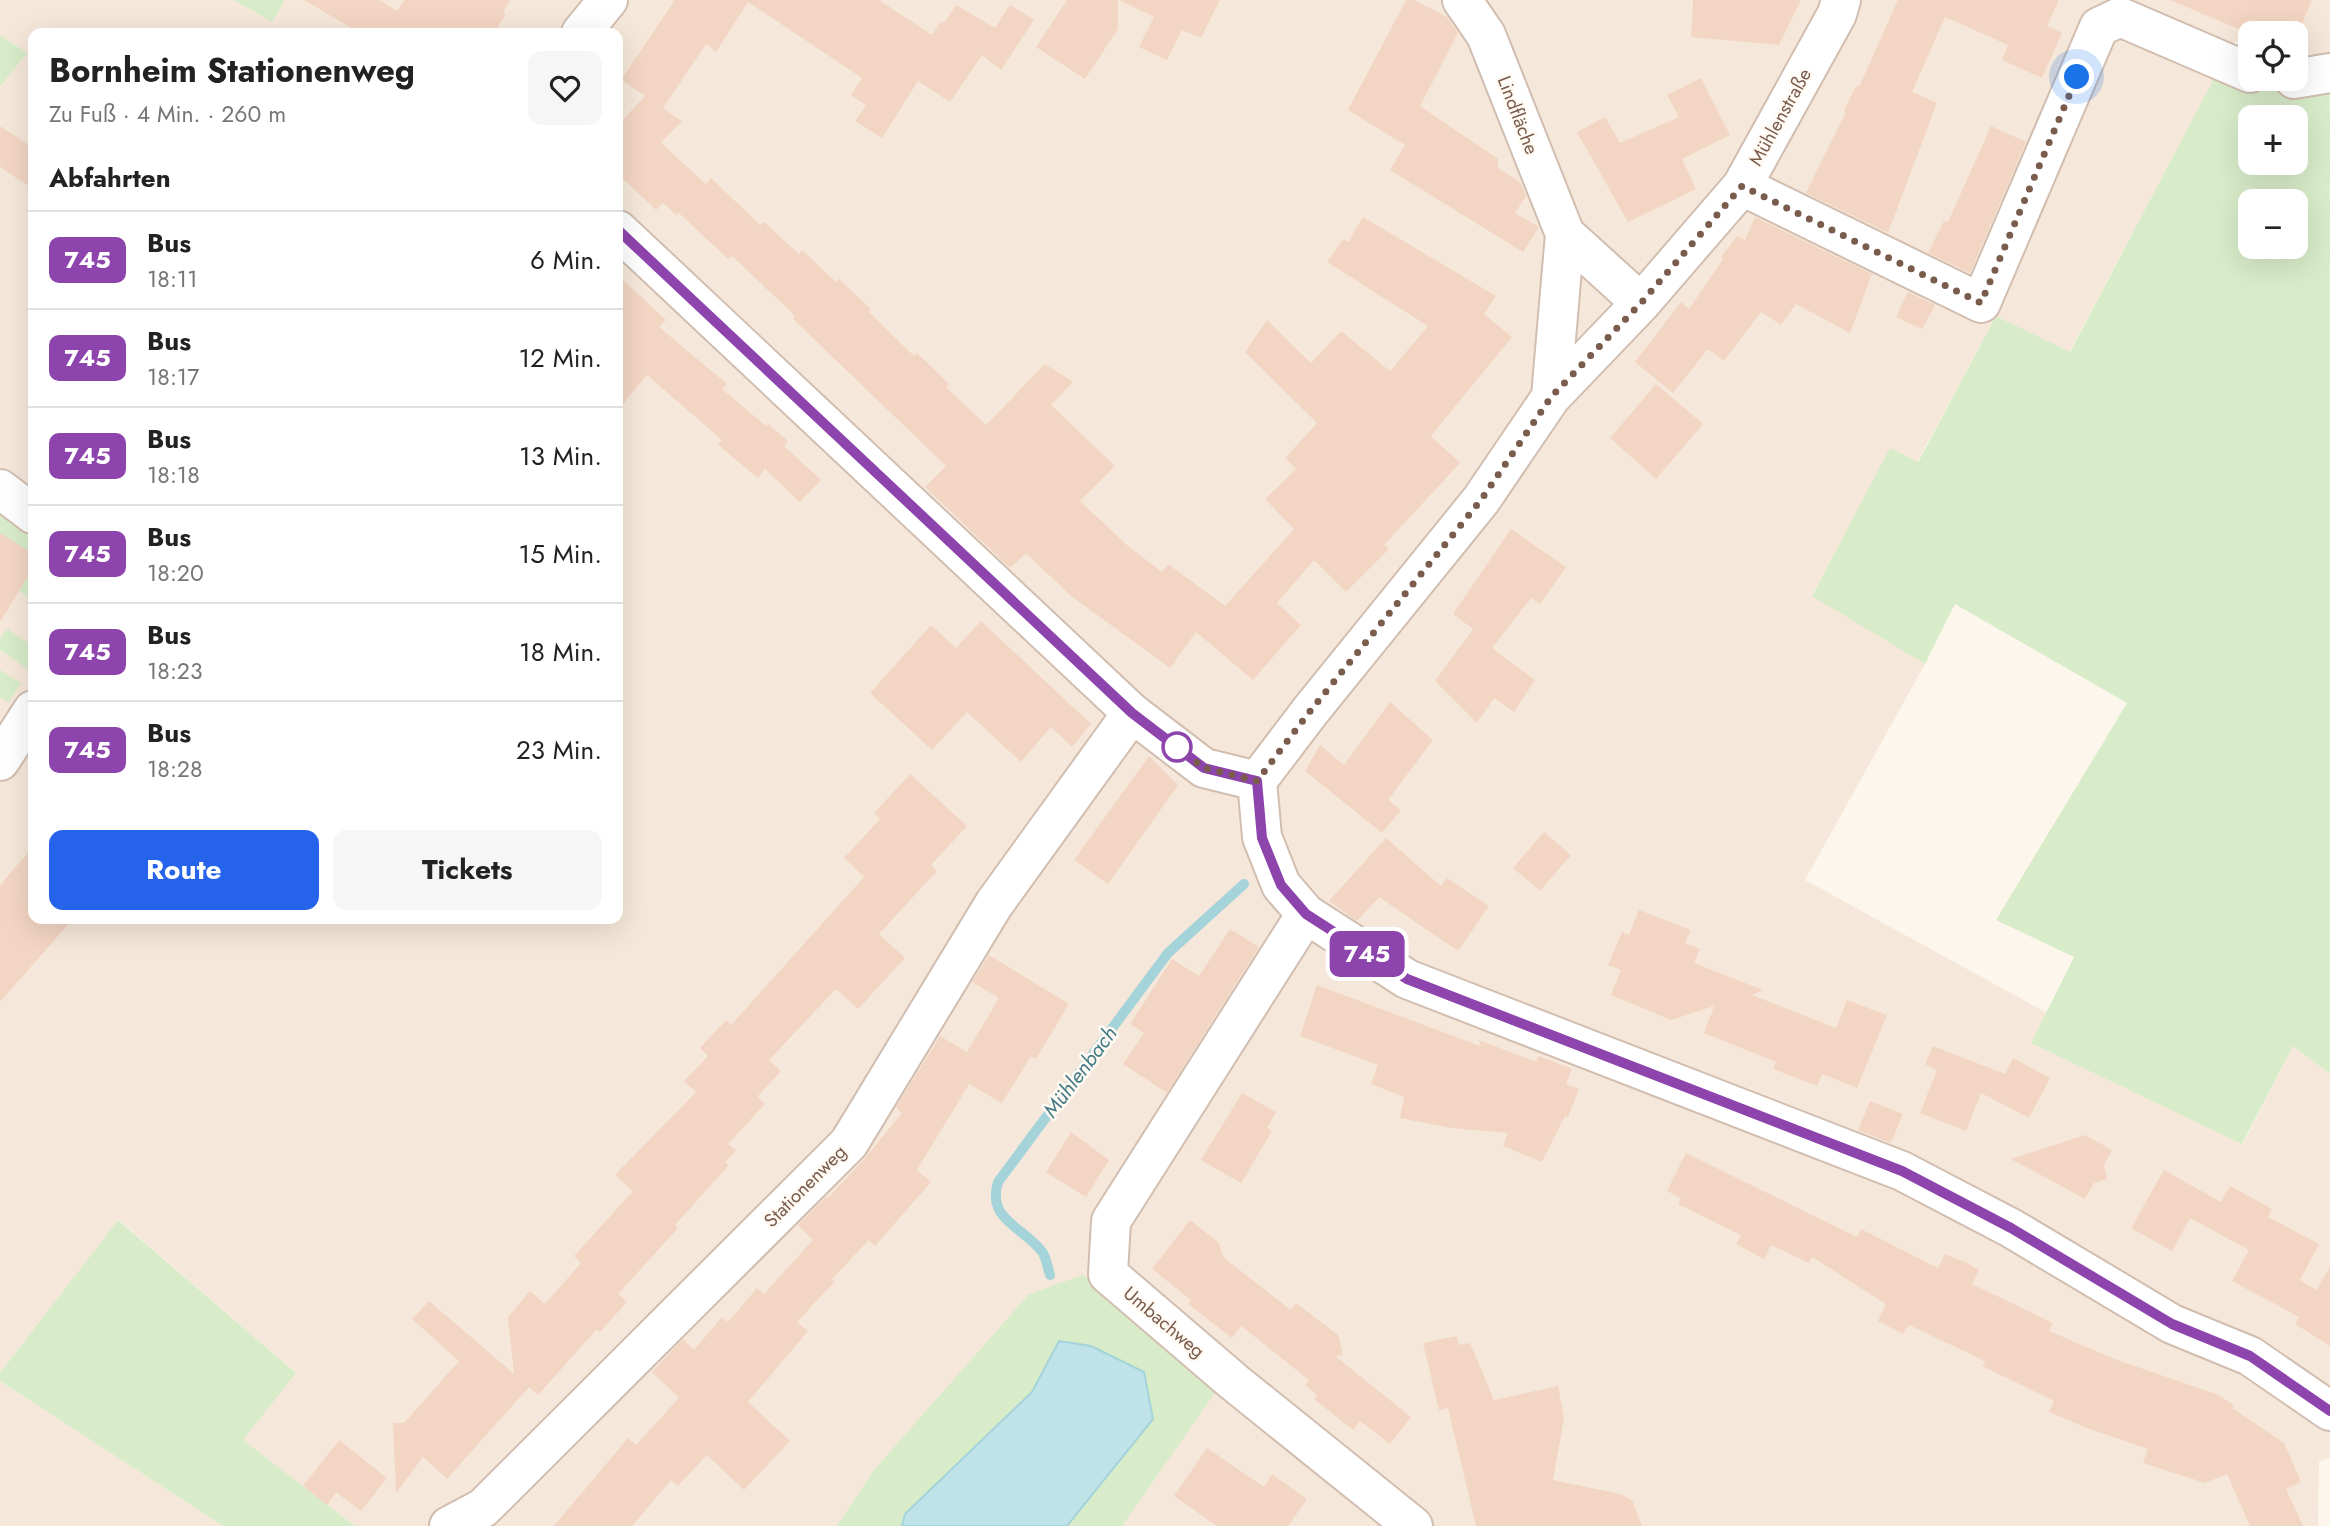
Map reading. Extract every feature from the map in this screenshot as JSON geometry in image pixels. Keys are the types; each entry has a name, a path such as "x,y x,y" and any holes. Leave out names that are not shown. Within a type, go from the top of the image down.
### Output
{"street":[{"path":"585,28 608,0"},
{"name":"Lindfläche","path":"1462,0 1486,35 1564,234 1551,397"},
{"name":"Mühlenstraße","path":"1257,781 1481,500 1551,397 1641,303 1742,186 1837,14 1841,0"},
{"path":"1742,186 1981,303 2099,27 2120,17 2238,68"},
{"path":"2308,77 2330,73"},
{"name":"Lindfläche","path":"1564,234 1641,303"},
{"path":"623,235 1132,713 1204,768 1257,781 1262,838 1281,885 1306,914 1407,979 1902,1171 2011,1228 2172,1324 2250,1356 2330,1411"},
{"path":"0,489 28,510"},
{"name":"Stationenweg","path":"449,1526 483,1507 849,1143 994,904 1132,713"},
{"path":"0,761 28,718"},
{"name":"Umbachweg","path":"1306,914 1111,1221 1108,1274 1234,1382 1413,1526"}],"shaded area":[{"path":"0,0 234,0 272,22 285,0 2330,0 2330,58 2308,57 2308,21 2238,21 2238,42 2235,41 2069,352 1996,316 1917,462 1891,449 1812,595 1925,664 1805,880 2047,1013 2031,1043 2243,1144 2293,1046 2330,1074 2330,1457 2319,1462 2318,1526 355,1526 242,1440 295,1372 119,1220 0,1373 0,87 27,53 0,35"},
{"path":"0,1381 223,1526 0,1526"}],"green space":[{"path":"234,0 285,0 272,22"},
{"path":"0,35 27,53 0,87"},
{"path":"2218,71 2238,78 2238,91 2284,93 2330,89 2330,1074 2293,1046 2242,1144 2031,1043 2074,957 1996,920 2127,703 1955,604 1925,664 1812,596 1890,448 1918,462 1996,316 2070,352"},
{"path":"0,506 28,526 28,551 0,533"},
{"path":"28,574 28,597 15,588"},
{"path":"7,629 28,643 28,669 0,650 0,639"},
{"path":"0,670 21,683 9,702 0,697"},
{"path":"118,1220 296,1373 243,1440 355,1526 223,1526 0,1381 0,1373"},
{"path":"1083,1275 1221,1384 1122,1526 1067,1526 1153,1419 1059,1341 1032,1392 906,1514 902,1526 837,1526 874,1470 1029,1294"}],"water":[{"path":"1059,1341 1091,1346 1144,1372 1153,1419 1067,1526 902,1526 905,1514 1032,1392"}],"building":[{"path":"304,0 379,0 397,11 404,0 510,0 503,12 506,14 497,28 352,28"},
{"path":"675,0 879,0 932,35 956,5 995,28 1010,5 1034,20 1001,70 982,55 950,102 918,81 882,138 855,121 866,105 851,95 862,78 748,2 716,52 706,44 663,108 623,81 623,77"},
{"path":"1067,0 1118,0 1118,29 1085,79 1036,47"},
{"path":"1119,0 1220,0 1201,38 1182,30 1167,60 1139,47 1154,17"},
{"path":"1406,0 1414,0 1447,17 1458,33 1420,106 1498,159 1498,168 1521,183 1526,196 1515,213 1539,227 1523,252 1390,170 1405,145 1348,110"},
{"path":"1693,0 1801,0 1779,45 1691,37"},
{"path":"1898,0 2059,0 2047,26 2062,33 2042,78 2002,60 2008,45 1945,17 1912,92 1937,103 1888,233 1806,193 1856,86 1859,87"},
{"path":"2170,0 2312,0 2303,21 2238,21 2238,29"},
{"path":"1701,78 1730,135 1682,159 1696,189 1628,222 1577,132 1605,117 1620,143 1679,117 1667,95"},
{"path":"645,96 682,121 661,143 706,184 711,178 760,225 764,222 799,254 802,250 836,282 839,279 914,356 917,353 949,384 946,387 986,425 1045,364 1073,382 1051,405 1115,466 1080,501 1128,546 1162,572 1168,564 1225,606 1294,529 1265,499 1296,469 1285,458 1317,423 1245,352 1267,320 1311,363 1341,331 1390,371 1428,326 1327,262 1343,239 1348,242 1363,217 1496,296 1484,314 1512,337 1431,436 1460,463 1384,545 1389,549 1346,592 1314,560 1277,603 1301,625 1253,680 1196,632 1170,668 1071,596 1026,553 1010,568 925,487 946,466 793,319 795,317 789,310 732,256 728,259 679,213 676,215 663,203 656,210 623,179 623,120"},
{"path":"0,126 28,145 28,186 0,167"},
{"path":"1991,126 2026,142 1970,273 1928,253 1944,221 1948,222"},
{"path":"1755,217 1872,274 1850,333 1796,304 1781,325 1761,312 1724,361 1708,349 1673,393 1635,362 1681,302 1689,309 1737,236 1745,240"},
{"path":"623,280 666,320 659,327 727,384 722,389 788,441 784,446 821,480 800,502 765,469 758,478 718,445 722,440 647,375 623,404"},
{"path":"1908,292 1935,305 1922,329 1896,317"},
{"path":"1656,384 1703,424 1656,479 1610,438"},
{"path":"1511,529 1566,567 1540,604 1531,598 1492,648 1535,680 1514,712 1494,698 1477,723 1435,681 1473,629 1453,614"},
{"path":"0,533 28,551 28,576 0,622"},
{"path":"981,621 1091,724 1072,747 1051,727 1021,762 967,712 932,750 870,693 931,625 956,648"},
{"path":"1390,702 1433,740 1388,800 1401,810 1382,833 1305,771 1320,745 1344,765"},
{"path":"1149,756 1178,785 1108,884 1074,860"},
{"path":"910,774 967,826 931,865 937,871 879,934 905,958 858,1009 836,989 769,1060 781,1071 757,1097 765,1104 728,1144 736,1150 725,1162 729,1165 675,1225 678,1228 618,1294 627,1302 600,1332 597,1329 538,1395 529,1387 447,1479 423,1457 396,1493 393,1423 404,1423 459,1361 412,1319 429,1301 514,1374 508,1317 530,1291 545,1304 581,1263 574,1256 633,1191 615,1175 696,1092 684,1081 708,1056 700,1048 726,1020 731,1025 864,877 844,858 880,819 874,813"},
{"path":"1544,832 1571,855 1540,891 1513,868"},
{"path":"1386,838 1441,886 1447,878 1489,906 1458,951 1379,897 1357,921 1329,901"},
{"path":"28,853 28,924 69,924 0,1002 0,885"},
{"path":"1639,910 1691,930 1685,943 1700,949 1694,963 1763,990 1752,995 1836,1028 1847,1000 1887,1015 1857,1088 1822,1074 1817,1086 1773,1069 1776,1062 1704,1033 1714,1006 1671,1020 1611,995 1621,970 1608,965 1622,932 1629,935"},
{"path":"1230,929 1259,947 1167,1093 1123,1064 1144,1033 1130,1024 1172,959 1199,976"},
{"path":"989,955 1069,1004 1036,1059 1031,1056 1002,1103 969,1084 917,1170 931,1182 875,1246 869,1240 797,1322 808,1331 748,1402 790,1441 744,1490 707,1455 678,1486 671,1480 632,1526 554,1526 628,1438 636,1445 679,1398 652,1372 683,1339 694,1350 722,1317 728,1322 757,1288 764,1294 813,1240 798,1225 828,1198 902,1113 896,1107 940,1036 967,1052 999,998 972,982"},
{"path":"1317,985 1480,1046 1479,1040 1536,1062 1539,1056 1572,1069 1566,1084 1579,1089 1568,1117 1565,1116 1542,1162 1503,1146 1508,1133 1451,1128 1400,1118 1404,1097 1371,1084 1378,1065 1300,1036"},
{"path":"1933,1046 2005,1074 2013,1058 2050,1078 2029,1118 1981,1093 1966,1131 1920,1113 1937,1070 1925,1064"},
{"path":"1242,1093 1276,1112 1267,1128 1272,1131 1241,1183 1201,1160"},
{"path":"1870,1101 1903,1114 1891,1143 1858,1130"},
{"path":"1071,1132 1109,1160 1086,1197 1046,1172"},
{"path":"2085,1135 2112,1150 2104,1165 2107,1179 2094,1183 2085,1199 2011,1159"},
{"path":"1686,1153 1857,1237 1861,1229 1938,1268 1945,1254 1967,1263 1979,1270 1972,1284 2053,1323 2049,1331 2117,1360 2216,1394 2284,1443 2301,1482 2286,1489 2303,1526 2250,1526 2227,1474 2205,1483 2143,1463 2148,1449 2049,1412 2054,1401 1982,1366 1985,1361 1909,1325 1903,1334 1878,1321 1886,1304 1812,1257 1809,1263 1771,1245 1764,1259 1736,1244 1741,1235 1678,1204 1681,1198 1667,1191"},
{"path":"2164,1170 2221,1202 2230,1186 2272,1209 2268,1217 2319,1244 2300,1280 2316,1290 2330,1267 2330,1346 2295,1324 2299,1317 2232,1281 2249,1250 2190,1218 2172,1251 2131,1228"},
{"path":"1190,1220 1219,1243 1223,1257 1291,1310 1296,1303 1338,1335 1343,1355 1335,1356 1411,1417 1390,1444 1360,1421 1353,1430 1314,1399 1317,1395 1305,1385 1309,1380 1241,1326 1232,1338 1188,1304 1191,1300 1152,1269"},
{"path":"1457,1336 1459,1345 1470,1343 1494,1400 1558,1386 1564,1418 1553,1480 1620,1494 1632,1500 1642,1526 1476,1526 1448,1408 1439,1410 1423,1343"},
{"path":"339,1440 387,1478 361,1511 336,1492 327,1505 303,1486"},
{"path":"1207,1448 1264,1487 1272,1474 1307,1499 1288,1526 1217,1526 1174,1496"}],"waterway":[{"name":"Mühlenbach","path":"1050,1275 1043,1253 1002,1215 997,1206 998,1182 1168,953 1244,884"}],"bus line":[{"name":"745","path":"623,235 1132,713 1204,768 1257,781 1262,838 1281,885 1306,914 1407,979 1902,1171 2011,1228 2172,1324 2250,1356 2330,1411"}],"route":[{"path":"1177,747 1204,768 1257,781 1481,500 1551,397 1641,303 1742,186 1981,303 2077,77"}]}
